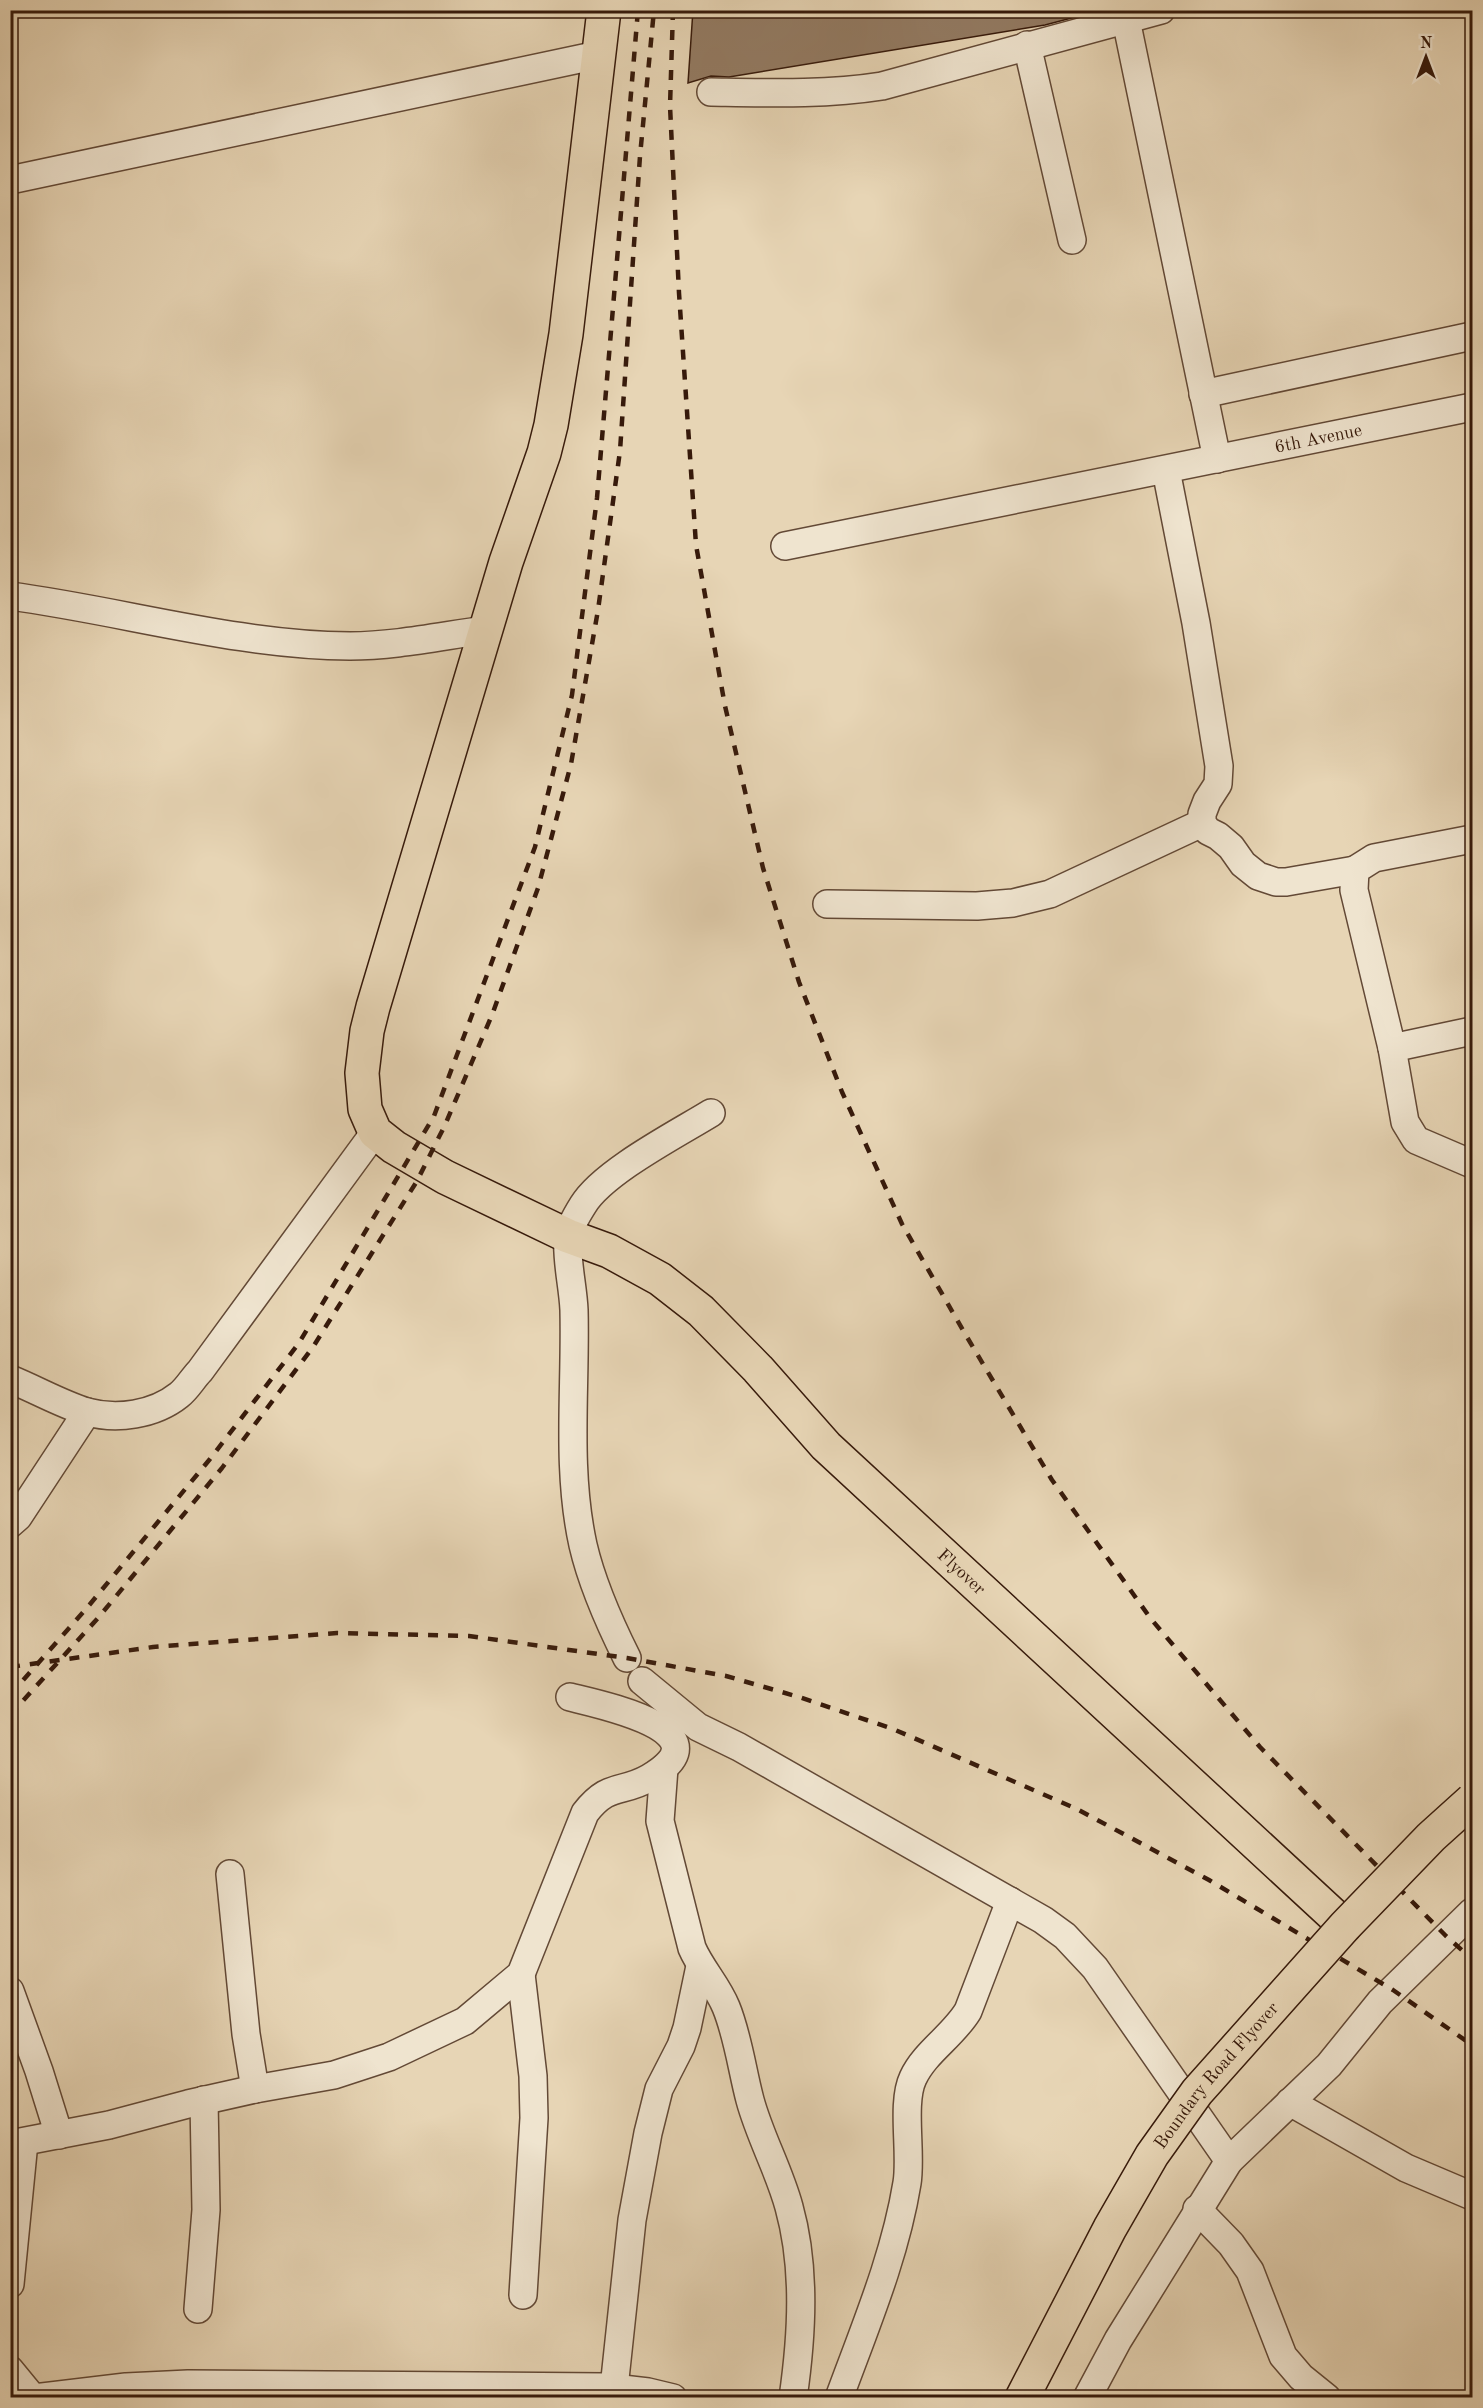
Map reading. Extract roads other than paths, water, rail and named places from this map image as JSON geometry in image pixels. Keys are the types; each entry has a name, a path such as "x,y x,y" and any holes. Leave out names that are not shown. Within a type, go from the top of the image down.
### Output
{"main road":[{"path":"375,1132 365,1110 363,1092 367,1031 506,562 544,453 556,397 566,334 604,10"},
{"name":"Flyover","path":"375,1132 394,1147 445,1177 568,1236 609,1251 660,1279 701,1311 758,1369 826,1446 1345,1926"},
{"name":"Boundary Road Flyover","path":"1022,2397 1152,2155 1197,2092 1345,1926 1431,1838 1473,1800"}],"street":[{"path":"711,92 802,94 842,92 882,86 1027,45 1125,14 1161,10"},
{"path":"1125,14 1217,459"},
{"path":"1027,45 1072,240"},
{"path":"10,180 598,55"},
{"path":"1203,394 1473,336"},
{"name":"6th Avenue","path":"785,546 1473,406"},
{"path":"1166,470 1196,623 1219,766 1218,784 1202,814 1202,823 1208,831 1218,836 1243,864 1258,876 1286,882 1355,870 1374,858 1473,839"},
{"path":"10,596 83,606 200,630 316,645 394,644 486,630"},
{"path":"827,904 977,906 1031,899 1050,894 1202,823"},
{"path":"1355,870 1354,890 1392,1048 1405,1122 1416,1140 1473,1164"},
{"path":"1392,1048 1473,1031"},
{"path":"627,1659 609,1623 592,1575 573,1481 573,1294 568,1236 583,1204 593,1191 614,1174 711,1113"},
{"path":"10,1379 87,1412 116,1415 136,1414 157,1408 179,1395 200,1371 375,1132"},
{"path":"10,1524 18,1517 87,1412"},
{"path":"642,1682 698,1727 739,1747 1010,1901 1065,1936 1095,1968 1229,2161"},
{"path":"10,2284 17,2143 109,2125 255,2089 334,2076 389,2057 465,2021 521,1974 585,1813 609,1790 646,1779 664,1768 673,1757 675,1749 673,1740 663,1729 628,1712 570,1697"},
{"path":"664,1768 660,1810 662,1832 692,1948 700,1966 717,1987 727,2008 750,2101 789,2206 798,2245 800,2276 798,2355 793,2397"},
{"path":"230,1874 246,2034 255,2089"},
{"path":"839,2397 892,2249 901,2213 907,2180 908,2101 911,2080 921,2063 958,2027 968,2011 1010,1901"},
{"path":"1087,2397 1118,2340 1197,2209 1229,2161 1329,2065 1380,2002 1469,1922"},
{"path":"614,2388 632,2220 648,2133 659,2089 684,2037 700,1966"},
{"path":"521,1974 533,2076 534,2118 523,2295"},
{"path":"10,1991 59,2135"},
{"path":"198,2309 206,2210 204,2100"},
{"path":"1290,2102 1406,2168 1473,2196"},
{"path":"1197,2209 1231,2244 1250,2271 1283,2356 1301,2377 1327,2397"},
{"path":"10,2370 33,2397 125,2392 188,2384 312,2384 614,2388 673,2397"}],"railway":[{"path":"10,1695 86,1609 210,1459 299,1343 434,1116 535,847 572,695 597,498 638,10"},
{"path":"10,1715 98,1618 222,1468 313,1347 417,1181 445,1125 492,1015 538,888 571,764 598,610 620,451 640,156 654,10"},
{"path":"673,10 670,106 679,293 696,545 725,706 763,868 799,982 842,1092 902,1224 964,1332 1052,1480 1151,1619 1260,1747 1446,1936 1472,1959"},
{"path":"10,1667 153,1647 337,1633 469,1636 627,1658 726,1676 799,1697 893,1729 1077,1809 1209,1880 1393,1990 1472,2045"}]}
